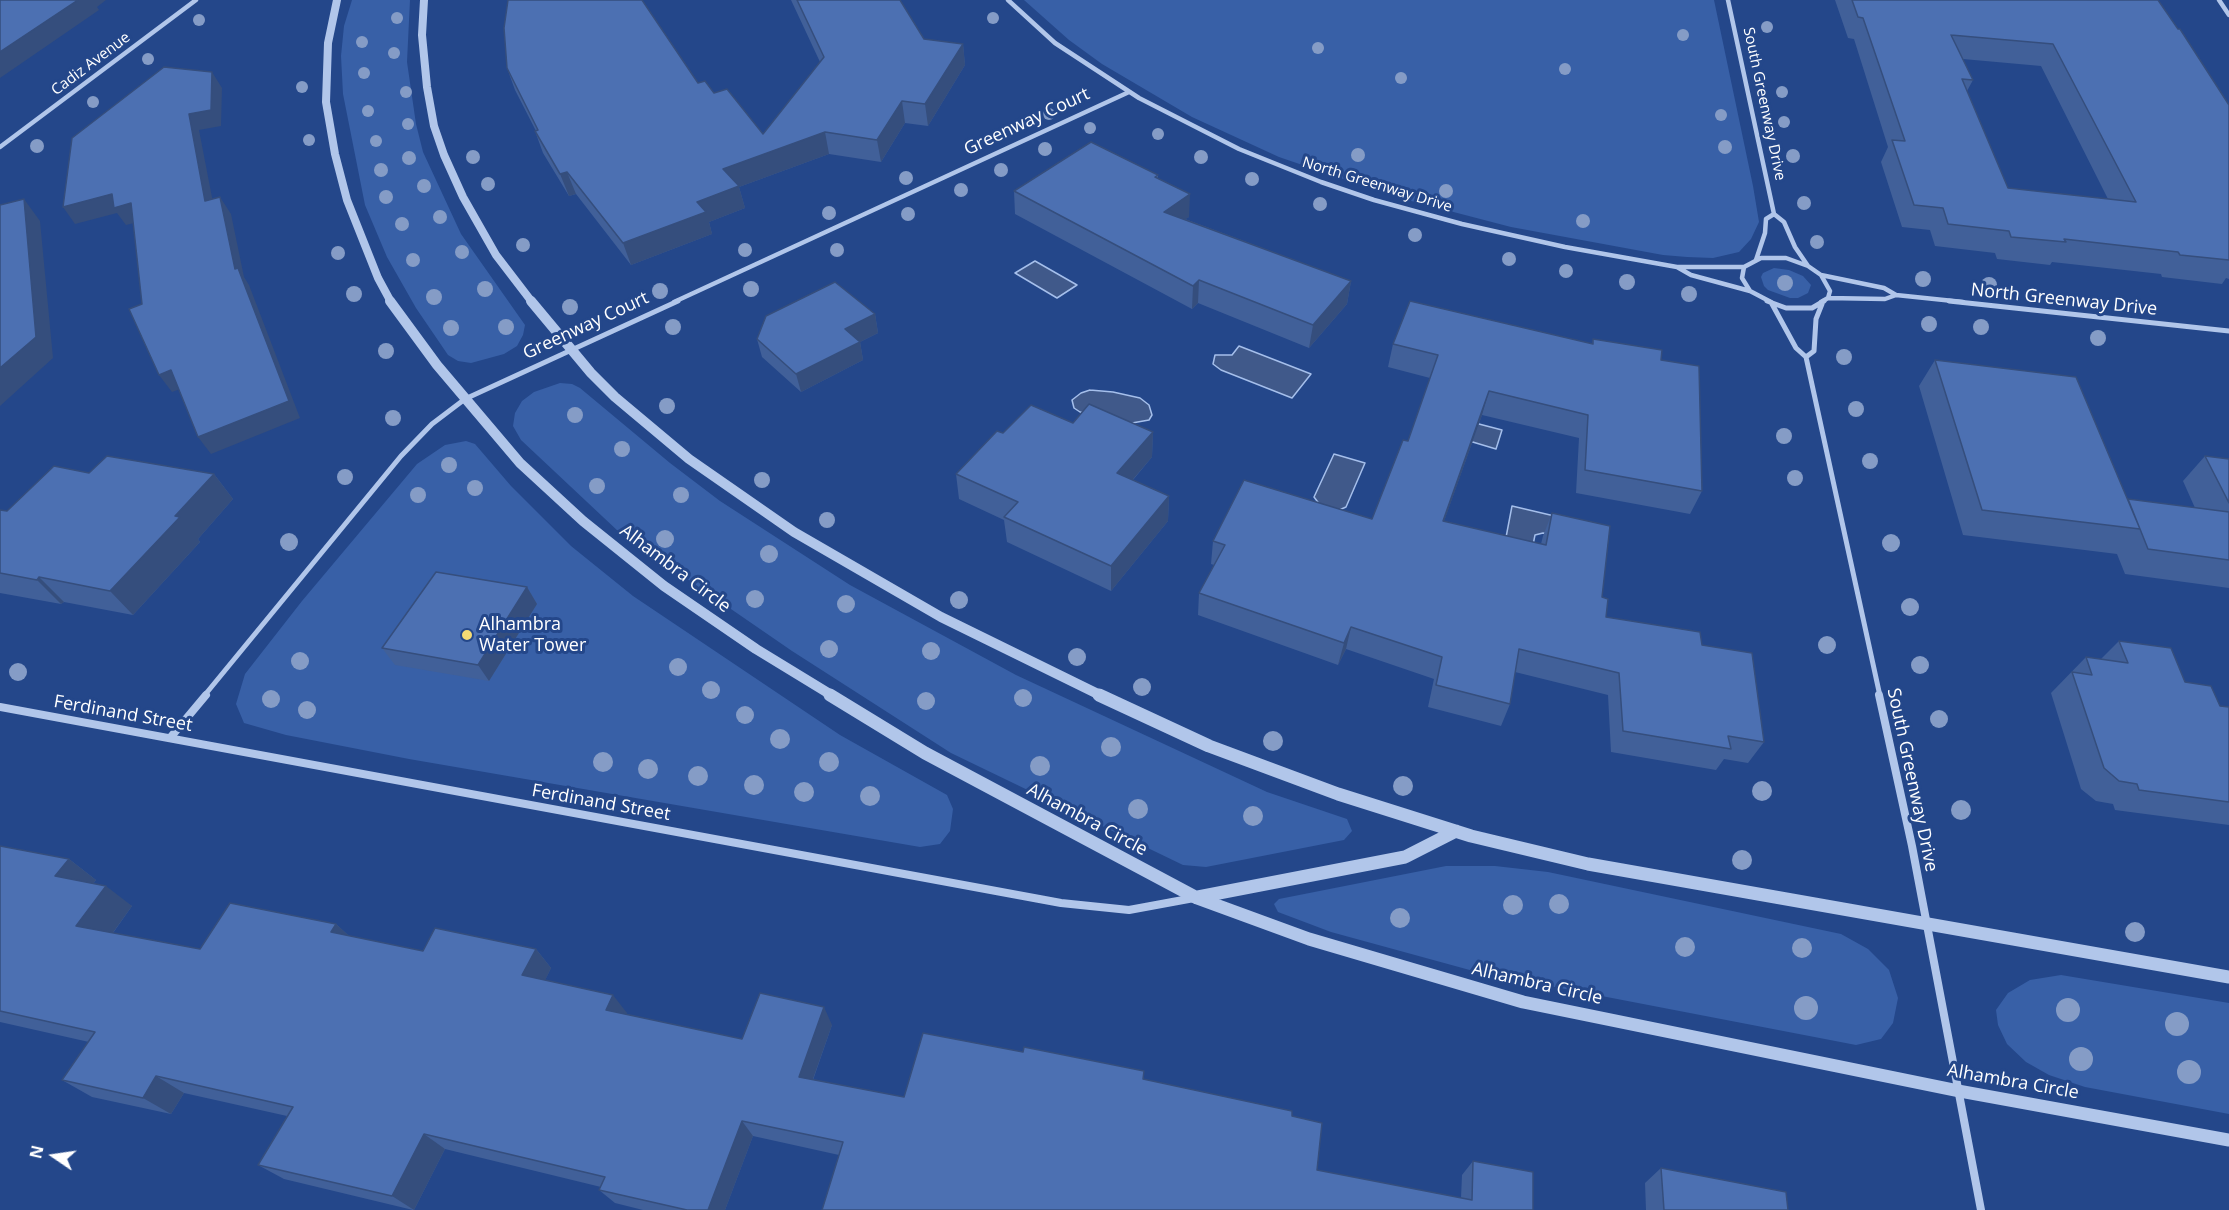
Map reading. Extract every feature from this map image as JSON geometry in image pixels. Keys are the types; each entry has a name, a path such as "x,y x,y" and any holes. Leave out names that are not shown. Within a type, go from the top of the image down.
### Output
{"street":[{"name":"Cadiz Avenue","path":"0,147 196,0"},
{"name":"Alhambra Circle","path":"337,0 328,43 326,102 335,154 347,200 363,246 390,301 465,399 520,463 583,522 655,579 717,623 808,682 925,753 1197,897 1299,935 1385,963 1523,1002 1959,1091 2229,1140"},
{"path":"424,0 422,35 427,87 434,126 444,156 462,197 496,255 570,349 615,397 689,459 728,488 794,532 932,612 1066,679 1209,746 1338,794 1456,831 1588,864 1821,907 1926,922 2229,977"},
{"name":"North Greenway Drive","path":"1008,0 1055,43 1129,92 1179,120 1239,148 1340,189 1489,231 1586,251 1677,267 1744,267"},
{"name":"South Greenway Drive","path":"1728,0 1774,214 1784,222 1794,247 1808,266"},
{"path":"2218,0 2229,15"},
{"name":"Greenway Court","path":"170,738 415,440 465,399 1129,92"},
{"path":"1756,260 1765,232 1766,219 1774,214"},
{"path":"1750,291 1742,278 1744,267 1756,260 1773,257 1786,258 1808,266 1821,275 1830,291 1816,319 1815,351 1806,357"},
{"name":"North Greenway Drive","path":"1677,267 1690,275 1750,291 1772,304"},
{"name":"North Greenway Drive","path":"1821,275 1884,288 1896,295 2229,332"},
{"name":"North Greenway Drive","path":"1828,298 1885,299 1896,295"},
{"path":"1772,304 1800,309 1822,304"},
{"name":"South Greenway Drive","path":"1772,304 1796,348 1806,357 1912,846 1981,1210"},
{"name":"Ferdinand Street","path":"0,707 1061,903 1129,910 1197,897"},
{"path":"1197,897 1405,857 1456,831"}],"shaded area":[{"path":"352,0 410,0 407,62 416,124 423,152 461,234 525,325 517,346 504,354 471,363 458,361 448,355 416,308 387,257 365,205 343,94 341,56 344,26"},
{"path":"1024,0 1714,0 1759,222 1751,239 1739,252 1713,258 1687,257 1663,255 1511,227 1396,197 1279,157 1192,117 1102,64 1069,40"},
{"path":"1035,261 1077,285 1057,298 1015,273"},
{"path":"1774,268 1789,270 1803,276 1811,285 1808,293 1798,298 1790,298 1768,290 1761,277 1763,273"},
{"path":"1239,346 1311,374 1292,398 1221,370 1213,364 1215,355 1232,355"},
{"path":"560,383 572,384 580,388 670,463 720,501 850,585 1016,675 1267,792 1347,819 1352,831 1344,840 1206,867 1183,865 951,753 792,651 619,532 521,440 513,426 515,413 522,401 534,392"},
{"path":"1090,390 1140,398 1149,405 1152,415 1149,420 1132,423 1080,412 1074,408 1072,400"},
{"path":"1452,417 1502,430 1496,449 1466,440"},
{"path":"466,441 475,444 511,486 571,546 633,596 840,735 947,795 953,809 950,831 940,844 920,847 409,759 286,735 244,723 236,704 245,674 302,601 417,464 445,445"},
{"path":"1334,454 1365,463 1346,507 1337,511 1320,505 1314,497"},
{"path":"1512,506 1563,518 1560,537 1543,533 1535,535 1530,560 1503,553"},
{"path":"1446,866 1495,866 1548,872 1841,934 1868,949 1889,970 1898,998 1893,1023 1881,1039 1856,1045 1477,972 1331,932 1278,912 1274,904 1279,899"},
{"path":"2061,975 2229,1003 2229,1114 2085,1087 2049,1075 2026,1062 2007,1044 1998,1025 1996,1010 2008,993 2030,980"}],"building":[{"path":"0,0 78,0 0,52"},
{"path":"508,0 642,0 698,83 705,81 714,93 727,89 763,134 824,57 797,0 900,0 924,39 963,44 925,104 902,101 877,140 825,132 723,169 739,186 697,202 706,212 623,243 567,172 560,174 535,131 538,130 507,68 504,28"},
{"path":"1852,0 2158,0 2180,29 2229,105 2229,260 2064,239 2066,242 2011,237 2009,231 1948,224 1943,208 1914,205 1892,140 1905,141 1863,18 1858,17","holes":["1951,35 2053,44 2136,202 2008,188 1962,79 1973,80"]},
{"path":"164,67 212,72 211,110 189,114 205,201 220,197 235,269 238,268 289,401 198,437 171,370 159,375 129,309 142,304 131,203 114,208 112,194 63,207 72,138"},
{"path":"1091,142 1158,175 1155,177 1190,194 1164,212 1351,281 1313,325 1199,280 1193,286 1014,191"},
{"path":"24,199 36,337 0,368 0,205"},
{"path":"835,282 875,314 845,329 860,342 796,374 757,339 766,316"},
{"path":"1410,301 1593,344 1593,339 1662,350 1661,360 1699,366 1702,491 1585,470 1588,415 1489,391 1443,521 1546,545 1552,513 1610,526 1602,597 1608,599 1606,617 1700,632 1702,645 1752,653 1764,742 1728,736 1731,749 1623,731 1619,673 1519,649 1510,704 1436,685 1442,657 1351,627 1344,643 1199,593 1225,545 1213,541 1244,480 1372,519 1403,440 1408,441 1438,355 1393,344"},
{"path":"1935,360 2076,377 2140,529 1982,510"},
{"path":"1089,404 1153,432 1117,473 1169,496 1111,566 1004,517 1018,502 956,474 997,431 1003,433 1031,405 1073,423"},
{"path":"107,456 214,474 175,516 180,517 110,591 39,577 37,580 0,573 0,510 7,511 54,466 89,473"},
{"path":"2205,456 2229,459 2229,503"},
{"path":"2128,499 2229,512 2229,560 2148,549"},
{"name":"Alhambra Water Tower","path":"436,572 527,587 478,665 382,648"},
{"path":"2119,641 2171,648 2185,682 2211,686 2220,706 2229,707 2229,802 2139,790 2137,784 2119,781 2104,768 2072,672 2092,675 2086,657 2128,663"},
{"path":"0,846 69,859 55,876 106,886 76,926 200,949 230,903 336,924 331,932 423,951 435,928 536,949 522,975 613,995 606,1010 742,1039 760,993 824,1007 799,1077 904,1097 923,1033 1023,1052 1024,1047 1144,1071 1143,1079 1292,1111 1292,1116 1322,1123 1317,1170 1472,1200 1473,1161 1533,1172 1533,1210 822,1210 843,1142 742,1121 708,1210 687,1210 599,1190 605,1177 424,1134 392,1196 258,1165 293,1107 156,1076 143,1098 62,1080 95,1032 0,1011"},
{"path":"1661,1168 1786,1192 1788,1210 1664,1210"}],"place":[{"name":"Alhambra Water Tower","path":"467,635"}]}
